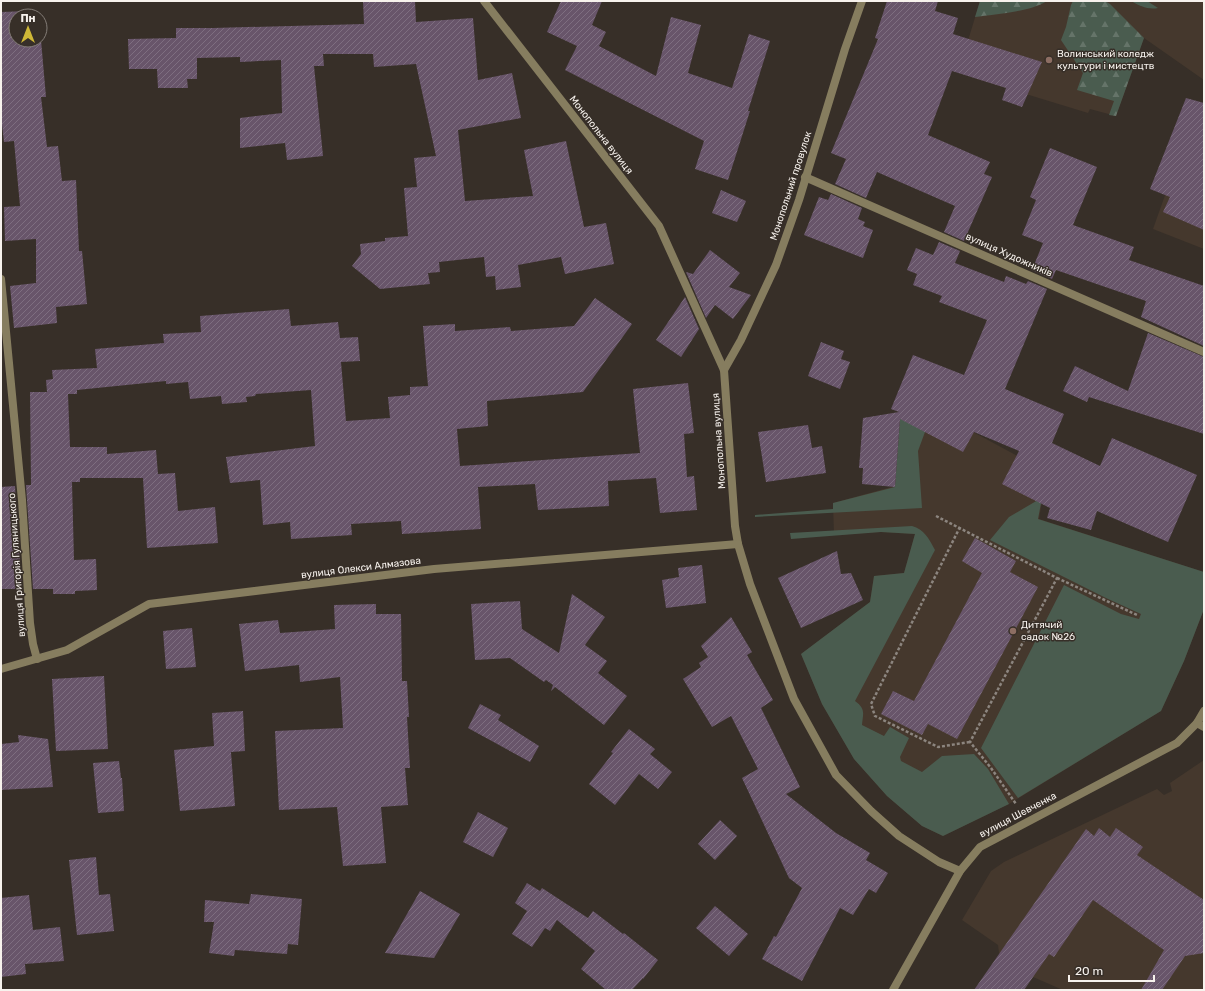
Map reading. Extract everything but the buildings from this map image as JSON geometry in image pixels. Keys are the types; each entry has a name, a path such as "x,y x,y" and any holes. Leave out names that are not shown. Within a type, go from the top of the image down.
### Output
{"street":[{"name":"Монопольна вулиця","path":"484,1 659,226 724,370 735,526 738,544 750,584 794,699 836,775 871,811 899,836 939,862 960,871"},
{"name":"Монопольний провулок","path":"724,370 742,340 776,265 799,200 845,49 862,1"},
{"name":"вулиця Художників","path":"805,177 1204,352"},
{"name":"вулиця Григорія Гуляницького","path":"1,279 22,500 30,624 37,659"},
{"name":"вулиця Олекси Алмазова","path":"1,669 67,650 149,604 434,569 738,544"},
{"name":"вулиця Шевченка","path":"893,990 960,871 980,846 1177,743 1201,725 1204,711"}],"path":[{"path":"936,516 1057,578 1137,615"},
{"path":"960,527 871,704 875,716 938,747 970,742"},
{"path":"970,742 1057,578"},
{"path":"970,742 991,768 1016,804"}],"shaded area":[{"name":"Волинський коледж культури і мистецтв","path":"980,1 1204,1 1204,80 1144,38 1116,116 1090,109 1088,113 974,78 960,67"},
{"path":"1204,142 1204,249 1153,229 1174,170"},
{"name":"Дитячий садок №26","path":"901,407 973,432 1047,472 1039,519 1204,572 1204,609 1184,661 1161,711 1009,804 943,836 922,826 887,796 854,759 822,704 801,654 870,602 874,576 904,573 915,534 881,532 834,535 833,503 895,486"},
{"path":"1204,760 1204,990 1063,990 1033,977 999,953 998,945 962,920 991,871 1004,862 1157,789 1164,795 1172,791 1170,783"}],"green space":[{"path":"980,1 1047,1 1040,5 1022,10 975,17"},
{"path":"1073,1 1105,1 1110,4 1144,38 1116,116 1109,115 1114,101 1077,90 1083,73 1061,40"},
{"path":"1131,1 1147,1 1158,8 1144,7"},
{"path":"901,407 935,412 918,451 922,508 755,517 755,515 833,509 833,503 895,487"},
{"path":"1047,472 1038,519 1204,572 1204,609 1184,661 1161,711 1018,798 981,748 1064,585 1121,614 1139,619 1141,614 990,540 1009,517 1038,500"},
{"path":"912,526 923,532 935,550 855,701 861,706 862,709 862,725 884,736 890,727 909,738 900,757 901,761 922,772 942,756 974,754 988,769 1009,804 943,836 922,826 887,796 854,759 822,704 801,654 870,602 874,576 904,573 915,534 881,532 791,539 790,533"}],"place":[{"name":"Волинський коледж культури і мистецтв","path":"1049,60"},
{"name":"Дитячий садок №26","path":"1013,631"}]}
